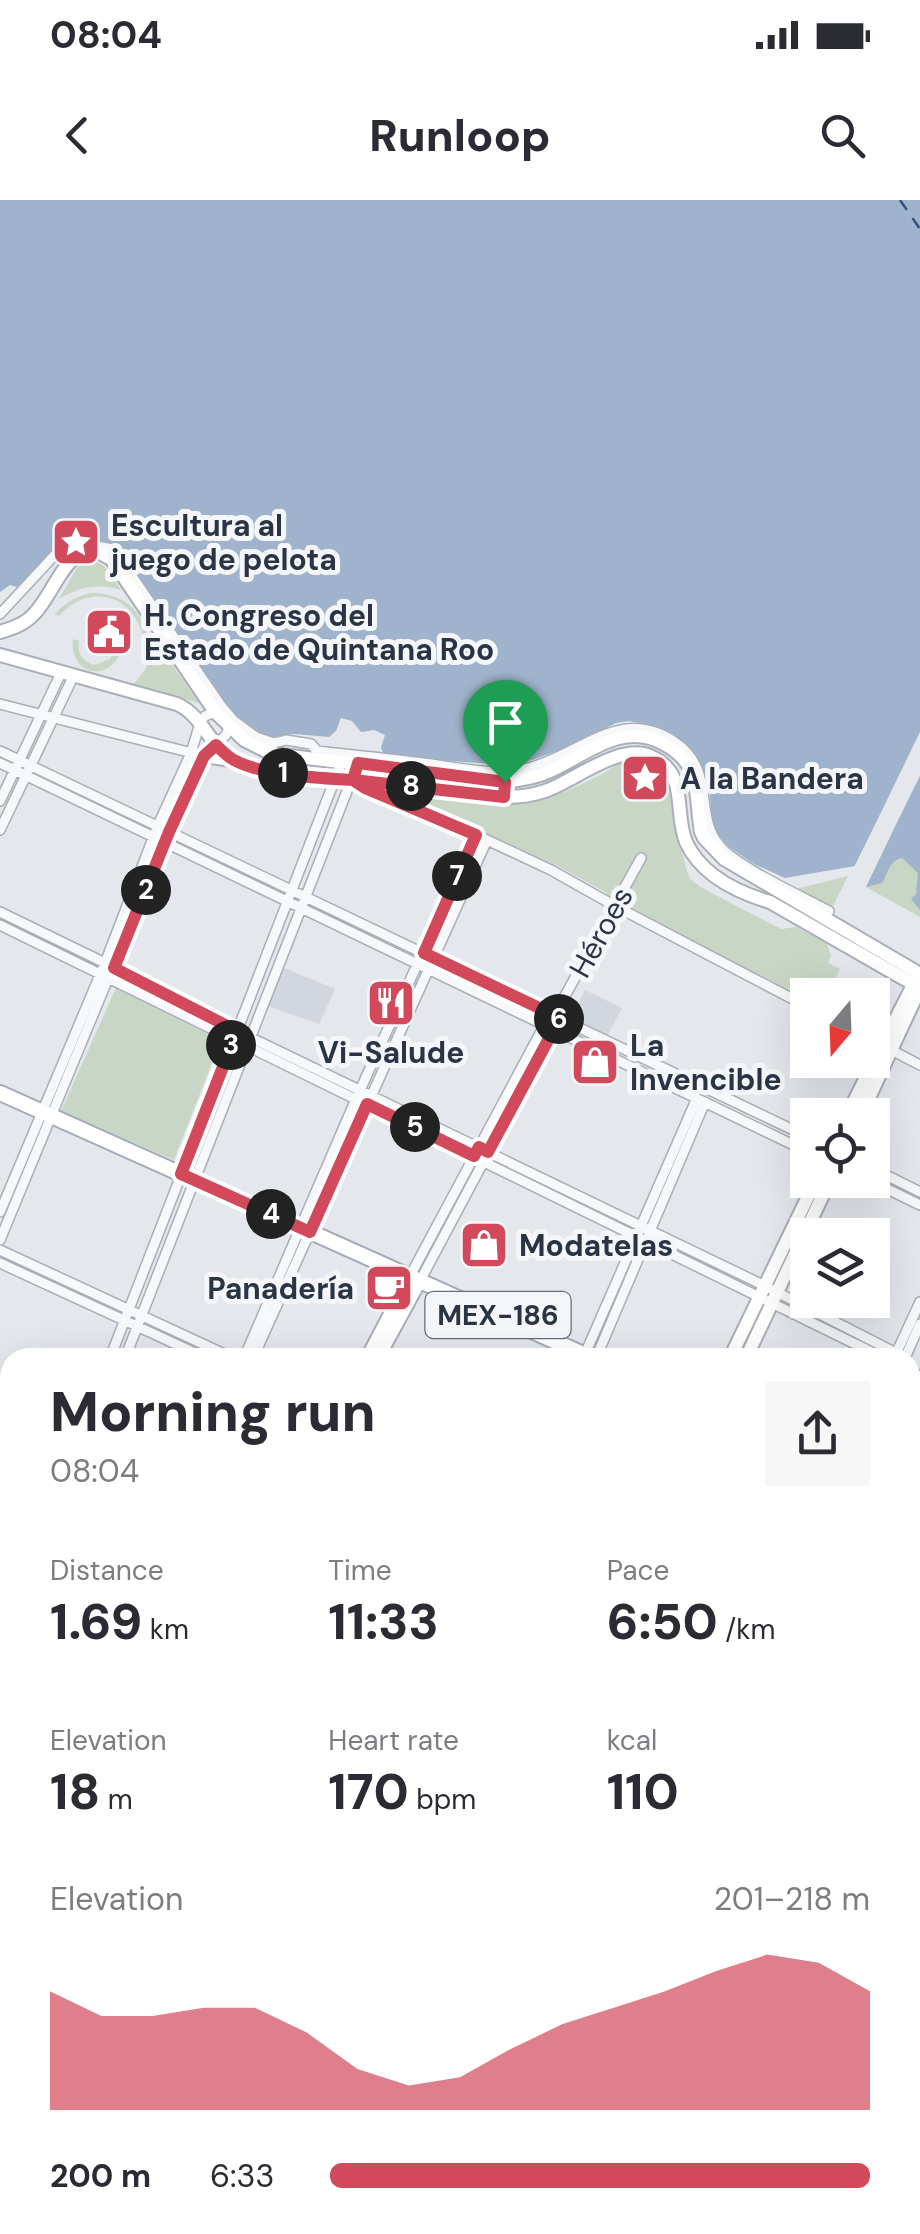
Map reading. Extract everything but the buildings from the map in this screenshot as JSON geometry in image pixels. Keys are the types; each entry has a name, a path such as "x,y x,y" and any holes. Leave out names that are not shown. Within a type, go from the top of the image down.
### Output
{"main road":[{"path":"0,632 34,615 73,558 88,551 97,552 112,560 215,712 244,740 266,751 505,782 547,772 609,739 628,735 660,742 679,754 692,772 700,828 712,848 918,982 890,1031"},
{"path":"0,656 178,704 188,709 216,745 235,761"},
{"path":"197,754 288,774 504,797 544,792 628,753 651,756 662,763 676,782 685,839 701,866 748,895 832,923"},
{"path":"504,797 505,782"},
{"path":"0,1094 415,1278"},
{"path":"749,1348 808,1198"},
{"path":"736,1348 820,1198"},
{"path":"374,1348 415,1278"},
{"path":"383,1348 415,1278"},
{"name":"MEX-186","path":"415,1278 569,1348"}],"street":[{"path":"0,614 64,545 82,543 116,553 222,708 256,738 310,744 317,751 491,772 531,768 616,729 630,727 654,732 674,741 692,758 700,774 710,828 719,846 832,923"},
{"path":"0,801 41,715 67,675"},
{"path":"0,830 54,718 67,675"},
{"path":"0,704 197,754"},
{"path":"0,1212 165,843 197,754 200,723 215,712"},
{"path":"107,970 158,826 197,754 216,745 230,727"},
{"path":"0,752 26,776 790,1144"},
{"path":"129,1348 235,1035 342,761"},
{"path":"0,763 31,765 790,1128"},
{"path":"114,1348 250,1042 358,763"},
{"path":"353,780 551,870 790,997"},
{"path":"428,955 476,835"},
{"path":"256,1348 422,967 487,840"},
{"name":"Héroes","path":"560,1005 641,858"},
{"path":"0,912 235,1035 884,1348"},
{"path":"348,932 354,919"},
{"path":"0,925 107,970"},
{"path":"460,985 466,973"},
{"path":"415,1278 555,1016"},
{"path":"890,1049 920,1065"},
{"path":"634,1070 640,1057"},
{"path":"593,1348 707,1089"},
{"path":"0,1240 46,1114"},
{"path":"778,1138 784,1126"},
{"path":"890,1177 916,1190 907,1198"},
{"path":"890,1190 920,1204"},
{"path":"249,1348 306,1230"},
{"path":"0,1250 188,1348"},
{"path":"0,1263 126,1314"},
{"path":"768,1294 866,1348"},
{"path":"906,1348 920,1302"},
{"path":"140,1321 209,1348"},
{"path":"908,1348 920,1324"}],"shaded area":[{"path":"284,968 335,989 319,1024 268,1006"},
{"path":"585,990 622,1008 608,1035 572,1017"}],"green space":[{"path":"89,561 104,566 121,590 89,587 59,599 78,566"},
{"path":"91,593 113,596 130,606 142,621 149,643 145,643 132,614 111,598 85,598 59,616 55,614 71,601"},
{"path":"73,639 79,641 83,659 94,665 110,659 115,649 122,650 108,668 91,671 77,661"},
{"path":"150,656 168,659 199,703 133,685"},
{"path":"627,759 660,768 670,783 690,879 781,929 796,927 827,944 831,955 828,963 840,969 836,978 790,978 790,1002 602,906 607,893 554,864 392,798 389,793 391,789 528,802 570,789"},
{"path":"920,775 920,917 866,887"},
{"path":"848,876 832,908 796,889"},
{"path":"116,988 221,1040 174,1160 61,1111"}],"water":[{"path":"0,200 920,200 920,732 855,866 785,878 729,847 712,821 709,782 695,755 672,733 651,725 616,723 568,747 524,763 506,765 383,753 385,735 374,730 361,732 352,721 341,718 329,737 263,735 237,716 213,688 117,546 64,530 54,549 17,587 10,585 0,592"},
{"path":"920,775 920,910 911,899 916,894 918,873 902,858 891,865 882,883 866,887"}],"pier":[{"path":"920,736 920,744 860,868 852,871"},
{"path":"920,770 920,776 862,890 915,773"}],"ferry route":[{"path":"900,200 920,229"}],"place":[{"name":"Escultura al juego de pelota","path":"76,542"},
{"name":"H. Congreso del Estado de Quintana Roo","path":"109,632"},
{"name":"A la Bandera","path":"645,778"},
{"name":"Vi-Salude","path":"391,1003"},
{"name":"La Invencible","path":"595,1062"},
{"name":"Modatelas","path":"484,1245"},
{"name":"Panadería","path":"389,1288"}],"route":[{"path":"505,782 358,763 353,780 288,774 235,761 216,745 204,756 114,968 237,1031 181,1174 310,1232 367,1104 474,1156 479,1147 488,1152 560,1018 424,953 476,835 353,780 504,797 505,782"}]}
